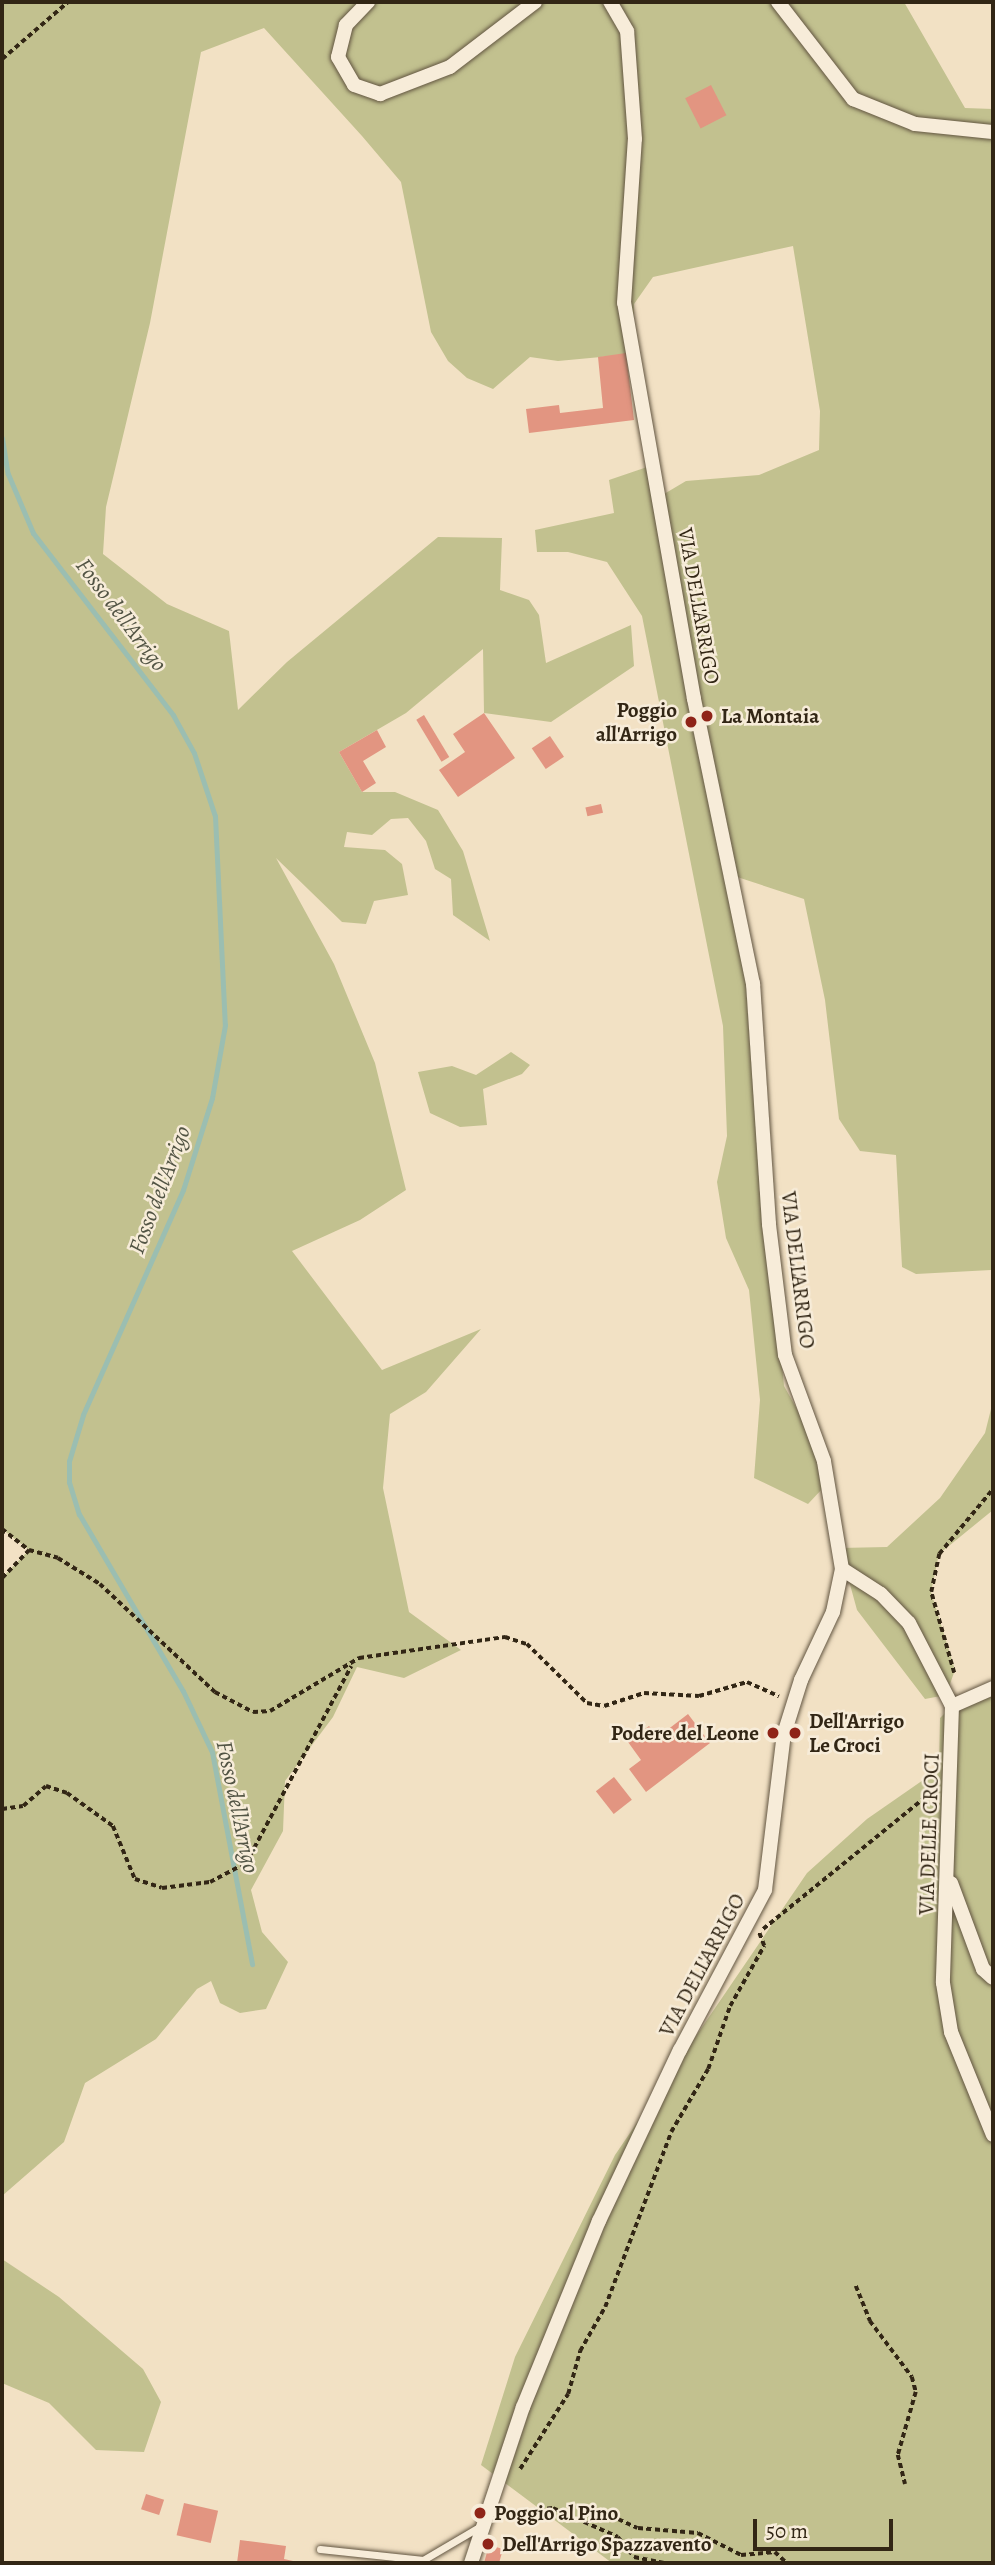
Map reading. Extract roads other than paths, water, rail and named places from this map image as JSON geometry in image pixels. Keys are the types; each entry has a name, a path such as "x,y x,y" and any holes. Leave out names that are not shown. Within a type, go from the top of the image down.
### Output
{"street":[{"path":"368,2 346,25 338,57 354,85 380,94 450,67 535,2"},
{"name":"VIA DELL'ARRIGO","path":"471,2563 483,2519 599,2221 680,2050 761,1900 792,1704 833,1612 842,1569 824,1461 785,1354 769,1224 753,984 694,699 624,303 635,139 627,31 610,2"},
{"path":"778,2 853,99 915,124 993,132"},
{"name":"VIA DELLE CROCI","path":"842,1569 881,1594 909,1622 949,1700 954,1777 943,1983 951,2032 993,2134"},
{"path":"949,1700 993,1688"},
{"path":"949,1878 983,1969 993,1978"}],"lane":[{"path":"320,2549 423,2560 483,2519"}],"waterway":[{"name":"Fosso dell'Arrigo","path":"2,438 8,474 33,533 173,715 194,753 215,816 225,1025 212,1098 183,1190 83,1415 69,1461 69,1482 79,1514 183,1691 212,1752 252,1964"}],"place":[{"name":"La Montaia","path":"707,716"},
{"name":"Poggio all'Arrigo","path":"691,722"},
{"name":"Podere del Leone","path":"773,1733"},
{"name":"Dell'Arrigo Le Croci","path":"795,1733"},
{"name":"Poggio al Pino","path":"480,2513"},
{"name":"Dell'Arrigo Spazzavento","path":"488,2544"}]}
